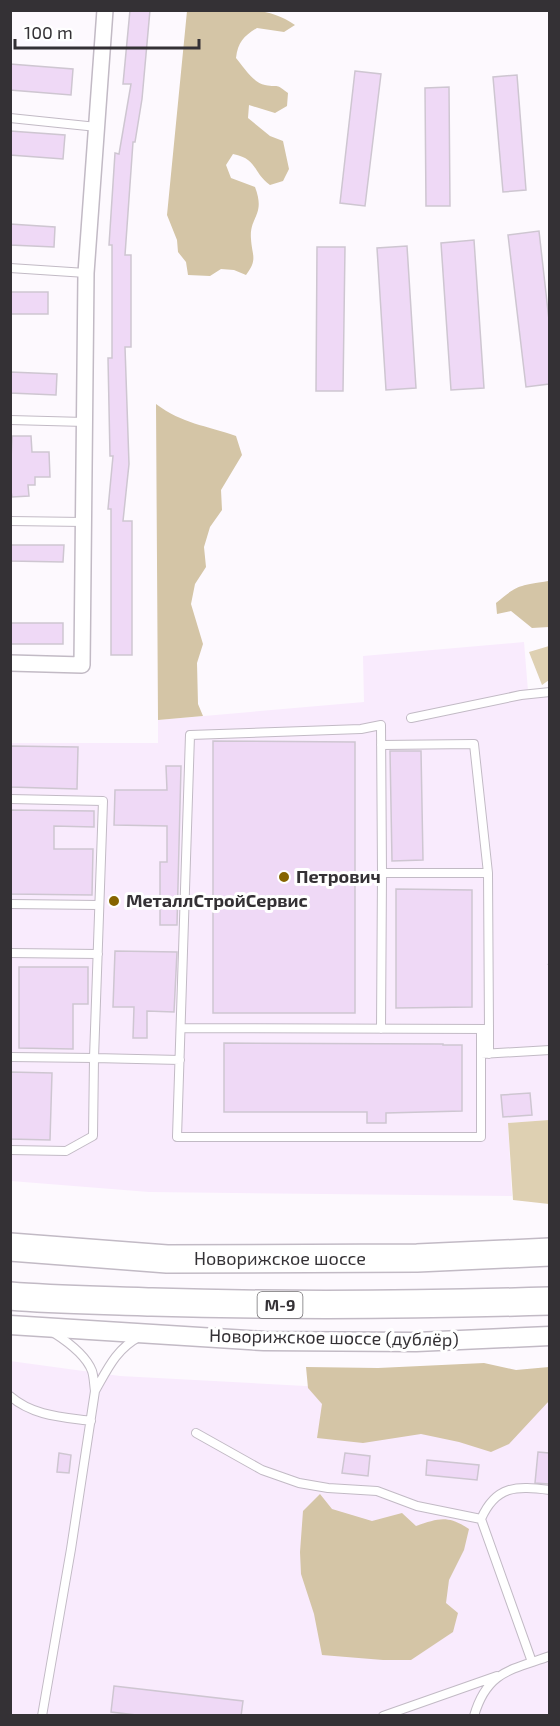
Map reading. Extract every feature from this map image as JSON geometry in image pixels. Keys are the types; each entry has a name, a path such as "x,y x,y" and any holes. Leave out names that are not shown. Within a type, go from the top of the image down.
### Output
{"highway":[{"name":"Новорижское шоссе","path":"10,1248 167,1259 417,1258 549,1252"},
{"name":"М-9","path":"10,1296 267,1305 431,1305 549,1301"}],"street":[{"path":"10,663 82,665 86,273 105,10"},
{"path":"517,1253 549,1245"},
{"name":"Новорижское шоссе (дублёр)","path":"10,1325 264,1341 416,1342 546,1338"}],"lane":[{"path":"10,118 97,127"},
{"path":"10,268 86,273"},
{"path":"10,420 85,422"},
{"path":"10,521 84,522"},
{"path":"411,718 521,695 549,692"},
{"path":"381,745 474,744 488,873 482,1137 177,1137 190,735 361,729 381,725 381,745 382,873 381,1029"},
{"path":"10,799 103,801 93,1136 66,1151 10,1150"},
{"path":"382,873 488,873"},
{"path":"10,904 99,905"},
{"path":"10,953 98,954"},
{"path":"181,1028 485,1029"},
{"path":"485,1054 549,1050"},
{"path":"10,1057 180,1060"},
{"path":"42,1716 95,1391 92,1371 81,1354 45,1328"},
{"path":"95,1391 112,1360 128,1343 147,1333"},
{"path":"10,1396 21,1406 44,1414 91,1420"},
{"path":"196,1433 262,1470 299,1483 328,1488 377,1491 417,1506 481,1519"},
{"path":"532,1662 481,1519 487,1506 496,1496 506,1490 524,1487 549,1490"},
{"path":"383,1716 549,1656"},
{"path":"474,1716 489,1683 497,1676"}],"shaded area":[{"path":"243,9 270,13 295,25 284,32 257,28 242,40 237,52 236,58 256,81 265,85 278,86 288,93 287,106 275,113 249,105 248,118 270,136 283,141 289,169 283,181 270,185 247,159 241,156 233,154 226,165 231,178 255,187 258,197 258,210 251,231 253,261 246,275 234,270 221,269 210,276 188,275 186,262 178,252 177,240 167,215 187,11"},
{"path":"156,404 185,420 236,436 242,455 221,490 222,510 210,527 204,547 206,567 195,584 191,604 203,644 197,663 198,704 203,716 158,720"},
{"path":"548,581 549,627 532,628 511,611 497,614 496,603 509,592 525,585"},
{"path":"524,642 528,691 549,689 550,1120 508,1123 512,1196 149,1192 11,1181 10,743 158,743 158,720 364,702 363,656"},
{"path":"549,646 549,680 542,685 529,652"},
{"path":"549,1120 549,1204 513,1200 508,1123"},
{"path":"10,1361 120,1376 549,1399 549,1715 11,1715"},
{"path":"484,1363 516,1370 549,1367 549,1401 509,1444 491,1452 421,1434 363,1443 317,1438 322,1404 308,1388 306,1367 378,1368"},
{"path":"320,1494 332,1509 372,1521 402,1513 416,1526 443,1519 469,1529 464,1550 449,1580 446,1603 458,1613 453,1632 411,1660 322,1655 314,1614 301,1574 300,1552 303,1511"}],"building":[{"path":"130,10 150,10 142,99 135,142 133,142 125,255 131,255 131,347 125,347 129,464 123,521 132,521 132,655 111,655 111,509 108,509 113,456 110,456 108,358 112,358 112,245 109,245 115,153 119,154 131,84 123,84"},
{"path":"10,64 73,69 71,95 10,90"},
{"path":"355,71 381,74 365,206 340,203"},
{"path":"517,75 526,190 503,192 493,77"},
{"path":"449,87 450,206 426,206 425,88"},
{"path":"10,131 65,135 63,159 10,155"},
{"path":"10,224 55,227 54,247 10,245"},
{"path":"539,231 549,320 549,384 526,387 508,235"},
{"path":"474,240 484,388 451,390 441,243"},
{"path":"407,246 416,388 386,390 377,248"},
{"path":"317,247 345,247 343,391 316,391"},
{"path":"10,292 48,292 48,314 10,314"},
{"path":"10,372 57,374 56,395 10,393"},
{"path":"12,436 31,436 32,452 49,452 50,477 35,477 35,485 28,485 29,496 12,497 10,485"},
{"path":"10,545 64,545 63,562 10,561"},
{"path":"10,623 63,623 63,644 10,644"},
{"name":"Петрович","path":"213,741 355,742 355,1013 213,1013"},
{"path":"10,746 78,747 77,789 10,787"},
{"path":"390,751 421,751 423,860 392,861"},
{"path":"166,766 181,766 177,925 160,925 160,862 167,862 167,826 114,825 115,790 167,790"},
{"path":"10,810 94,811 94,827 54,826 54,849 93,849 92,895 10,894"},
{"path":"396,889 472,890 472,1007 396,1008"},
{"path":"115,951 177,952 174,1012 147,1011 147,1038 133,1038 134,1007 113,1007"},
{"path":"19,967 88,967 88,1004 73,1004 73,1049 19,1048"},
{"path":"224,1043 462,1045 462,1111 386,1113 386,1123 367,1123 367,1112 224,1112"},
{"path":"10,1072 52,1073 50,1140 10,1139"},
{"path":"530,1093 532,1115 503,1117 501,1095"},
{"path":"538,1452 549,1453 549,1484 535,1483"},
{"path":"59,1453 71,1455 69,1473 57,1472"},
{"path":"345,1453 370,1456 368,1476 342,1473"},
{"path":"427,1460 479,1465 477,1480 426,1475"},
{"path":"114,1686 243,1701 241,1716 145,1716 111,1712"}],"place":[{"name":"Петрович","path":"284,877"},
{"name":"МеталлСтройСервис","path":"114,901"}]}
